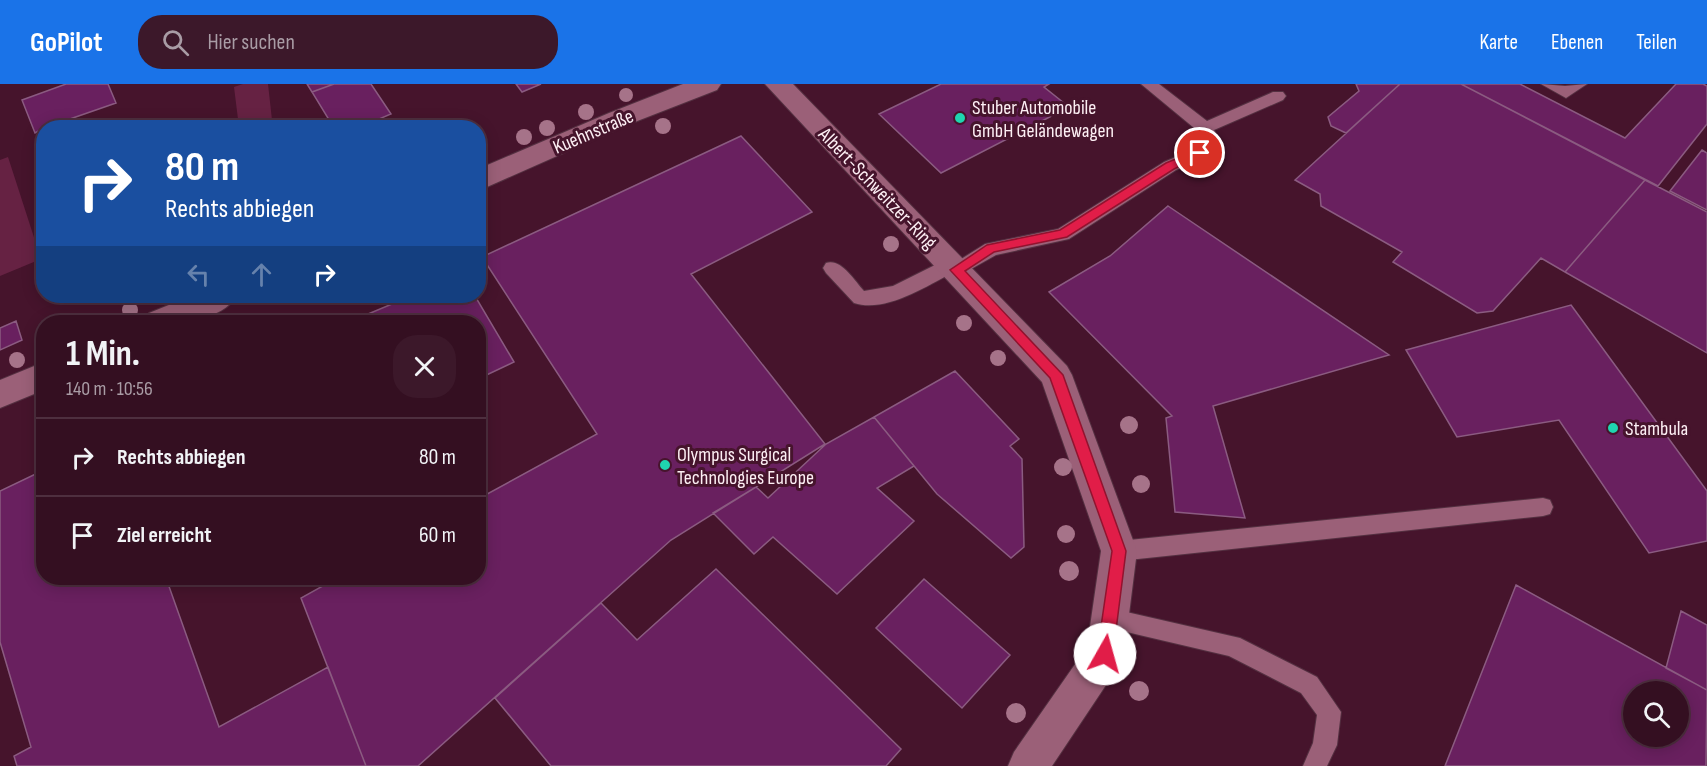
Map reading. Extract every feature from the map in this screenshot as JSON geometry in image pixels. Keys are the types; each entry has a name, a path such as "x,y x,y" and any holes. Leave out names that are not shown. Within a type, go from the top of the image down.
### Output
{"street":[{"name":"Kuehnstraße","path":"486,177 618,119 708,84"},
{"name":"Albert-Schweitzer-Ring","path":"778,84 1056,375 1119,551 1105,654 1028,766"},
{"path":"176,315 205,303"},
{"path":"0,394 36,378"}],"lane":[{"path":"832,268 860,298 878,298 905,290 991,249 1063,234 1170,166 1215,146 1205,128 1149,84"},
{"path":"1549,84 1566,93 1579,84"},
{"path":"1205,128 1278,96"},
{"path":"1119,551 1544,507"},
{"path":"1109,619 1232,646 1309,685 1329,712 1325,745 1315,766"}],"shaded area":[{"path":"243,84 268,84 272,120 238,120 234,87"},
{"path":"8,157 36,244 36,261 0,276 0,160"}],"building":[{"path":"66,84 108,84 116,103 67,120 36,120 35,133 22,100"},
{"path":"307,84 334,84 312,92"},
{"path":"334,84 371,84 391,114 377,120 329,120 312,92"},
{"path":"516,84 541,84 522,92"},
{"path":"941,84 1049,84 1044,87 1069,107 941,173 879,114"},
{"path":"1356,84 1400,84 1346,133 1331,126 1328,117 1359,91"},
{"path":"1400,84 1461,84 1645,180 1565,272 1541,258 1493,311 1477,313 1393,262 1402,252 1321,206 1320,194 1295,180"},
{"path":"1461,84 1520,84 1625,138 1676,84 1703,84 1707,86 1707,124 1658,186"},
{"name":"Olympus Surgical Technologies Europe","path":"741,136 812,212 691,274 825,444 671,540 418,766 366,766 301,598 324,585 486,585 486,495 597,434 486,263 486,255"},
{"path":"1702,150 1707,153 1707,210 1670,191"},
{"path":"1645,180 1707,212 1707,353 1565,272"},
{"path":"1168,206 1389,355 1213,406 1245,518 1175,512 1166,418 1172,416 1049,292 1110,256"},
{"path":"394,303 479,303 514,362 486,375 486,315 366,315"},
{"name":"Stambula","path":"1571,305 1707,491 1707,541 1649,553 1559,420 1457,437 1406,350"},
{"path":"16,321 22,340 0,350 0,328"},
{"path":"955,371 1019,439 1010,446 1022,459 1024,547 1011,558 937,494 874,417"},
{"path":"874,417 914,466 877,488 914,521 837,594 773,537 754,554 713,513 756,487 768,498 826,444"},
{"path":"36,474 36,585 168,585 219,727 328,667 366,766 17,766 14,756 31,747 0,642 0,491"},
{"path":"716,569 901,749 886,766 551,766 495,698 601,603 637,640"},
{"path":"924,579 1010,655 962,708 876,628"},
{"path":"1516,585 1707,690 1706,766 1445,766"},
{"path":"1681,611 1707,625 1707,690 1666,668"}],"place":[{"name":"Stuber Automobile GmbH Geländewagen","path":"960,118"},
{"name":"Stambula","path":"1613,428"},
{"name":"Olympus Surgical Technologies Europe","path":"665,465"}],"route":[{"path":"1105,654 1119,551 1056,375 957,270 991,249 1063,234 1170,166 1200,153"}]}
